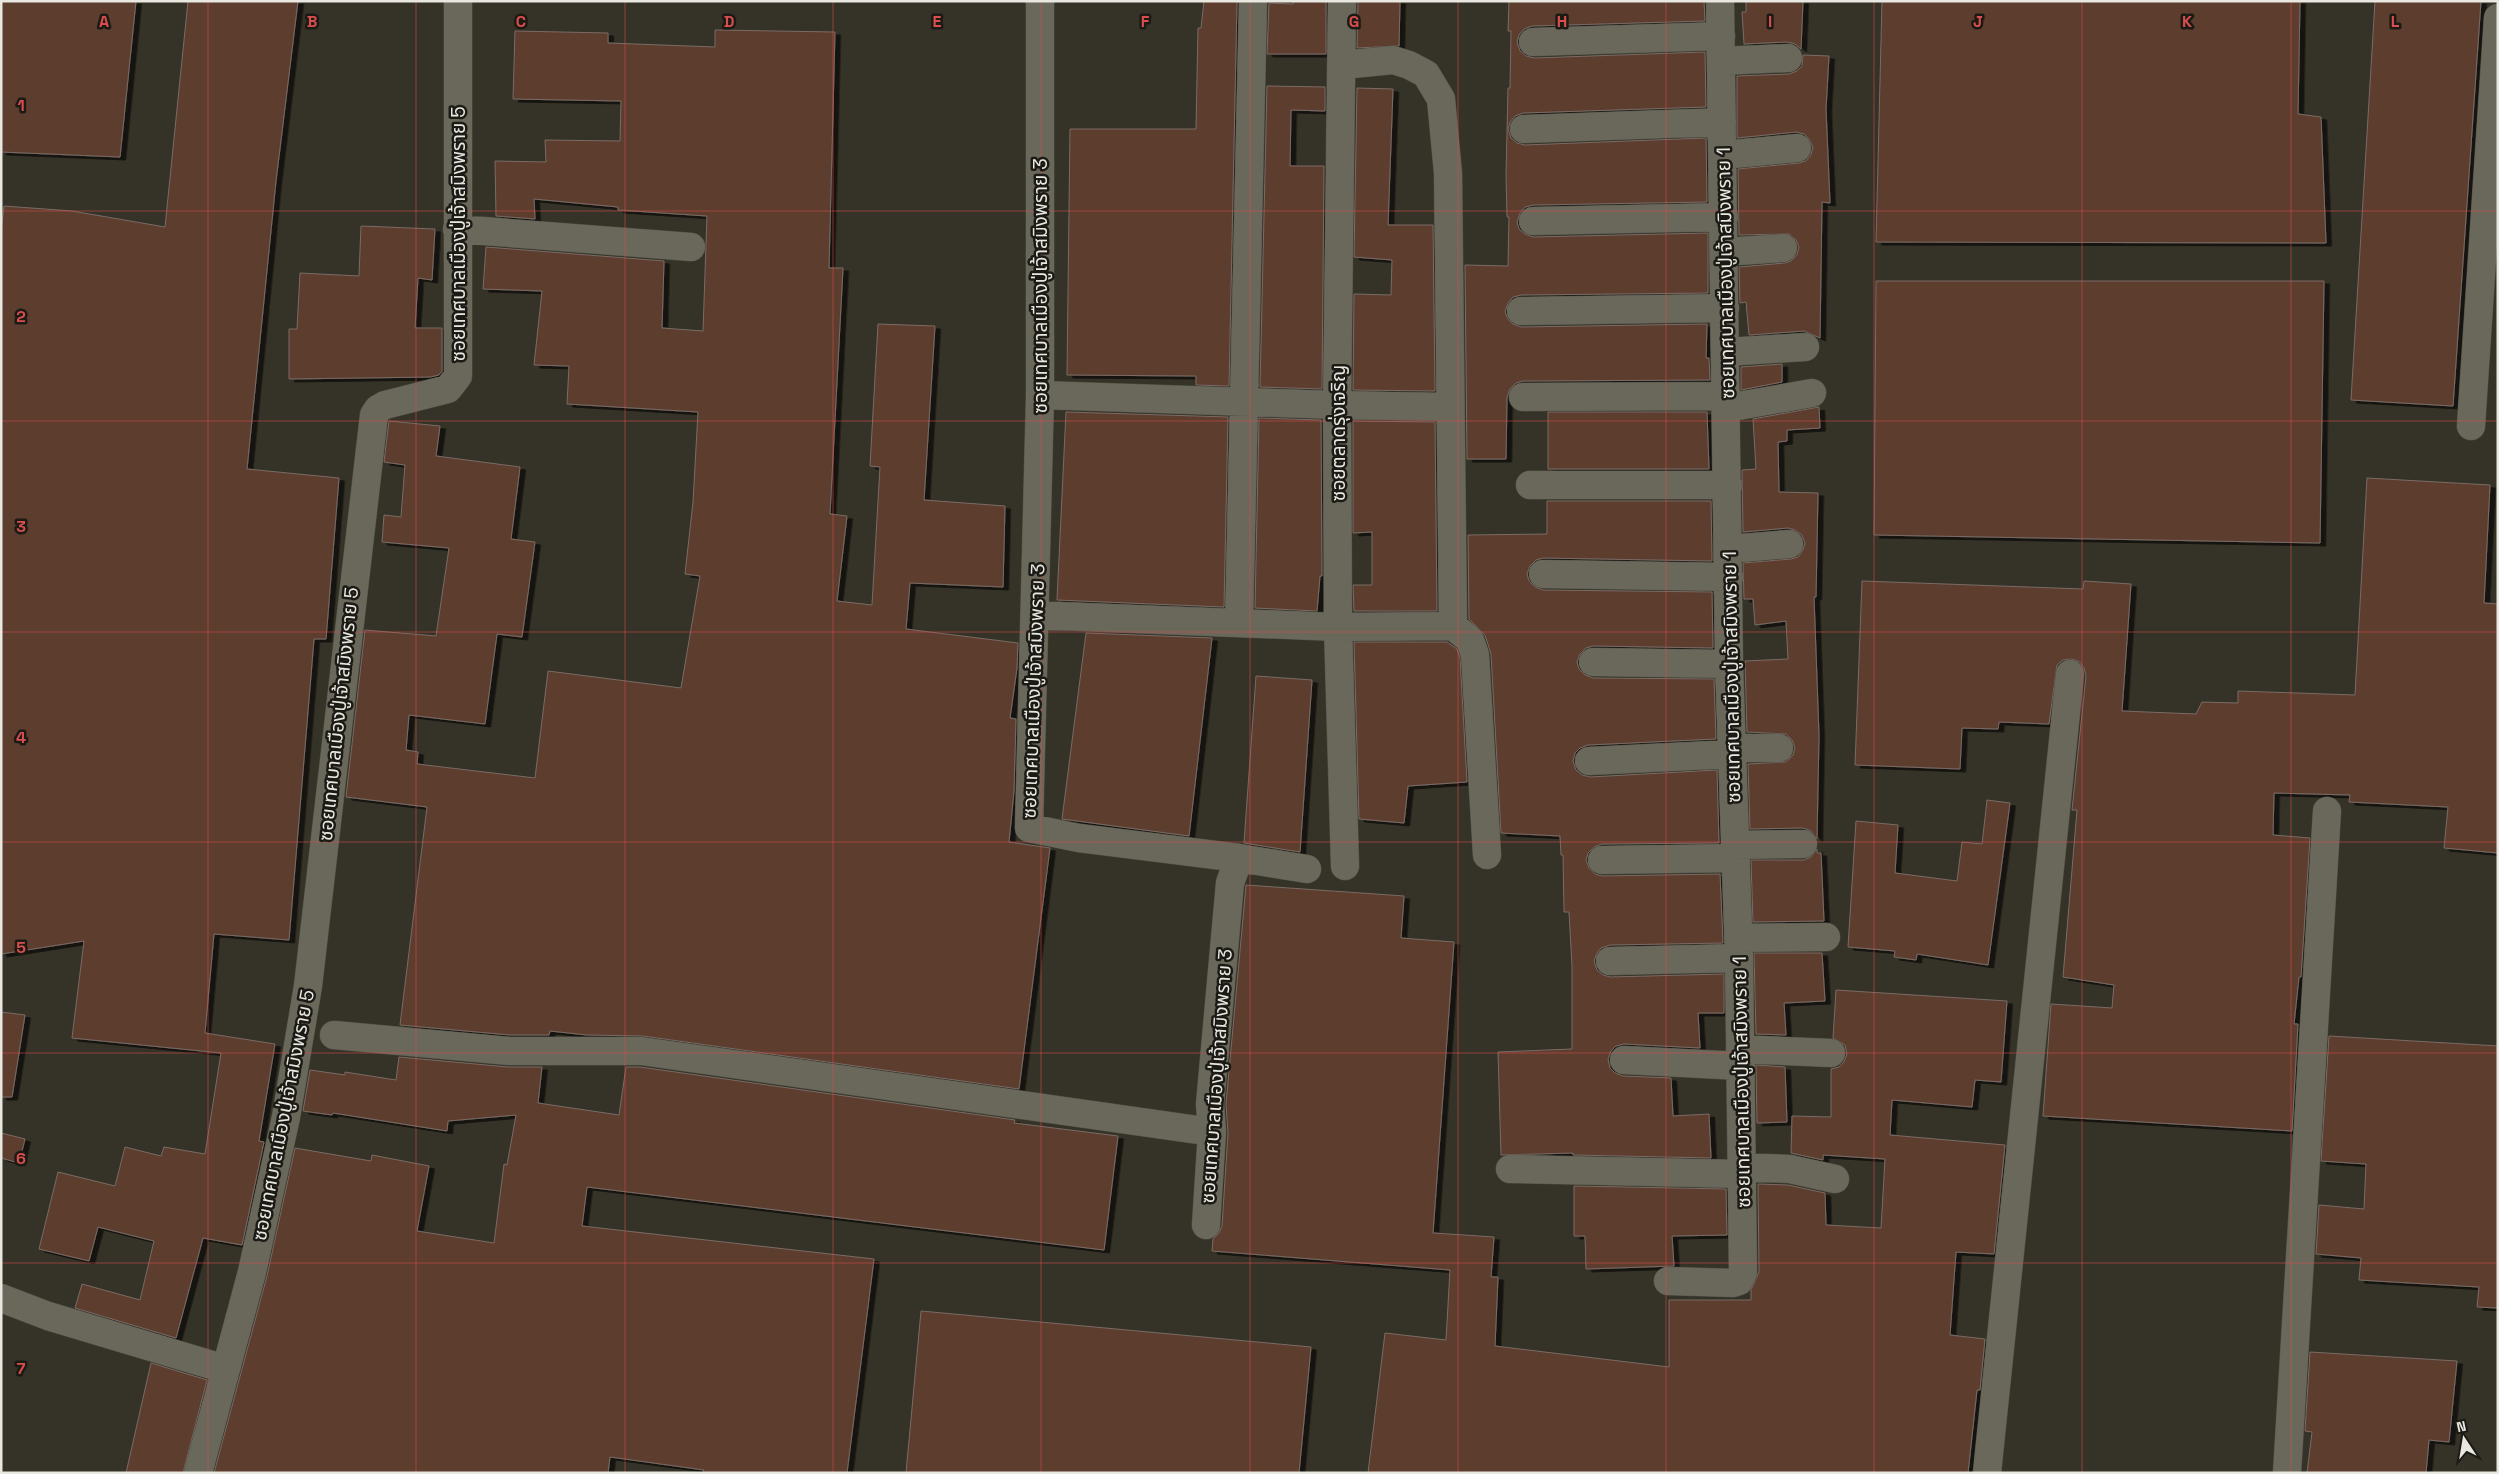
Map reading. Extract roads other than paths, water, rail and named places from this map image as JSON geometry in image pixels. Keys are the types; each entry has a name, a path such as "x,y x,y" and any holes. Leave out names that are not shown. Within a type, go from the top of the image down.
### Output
{"street":[{"name":"ซอยเทศบาลเมืองปู่เจ้าสมิงพราย 5","path":"198,1473 252,1272 286,1118 308,986 374,415 378,409 385,405 448,389 458,376 458,1"},
{"name":"ซอยเทศบาลเมืองปู่เจ้าสมิงพราย 3","path":"1040,1 1040,395 1029,828 1079,838 1239,858 1230,883 1210,1104 1212,1132 1206,1225"},
{"path":"1239,623 1253,1"},
{"name":"ซอยตลาดรุ่งเจริญ","path":"1342,1 1337,405 1338,626 1345,866"},
{"name":"ซอยเทศบาลเมืองปู่เจ้าสมิงพราย 1","path":"1668,1282 1733,1283 1742,1277 1739,948 1730,664 1720,1"},
{"path":"2472,426 2498,18"},
{"path":"1534,42 1721,49 1788,58"},
{"path":"1342,65 1393,60 1409,65 1426,74 1441,99 1448,173 1454,626"},
{"path":"1524,129 1722,122"},
{"path":"1723,155 1797,148"},
{"path":"1533,221 1724,217"},
{"path":"457,229 691,247"},
{"path":"1724,252 1783,248"},
{"path":"1521,311 1725,308"},
{"path":"1726,352 1804,347"},
{"path":"1522,397 1727,402 1812,393"},
{"path":"1040,395 1450,407"},
{"path":"1530,486 1728,484"},
{"path":"1729,549 1789,544"},
{"path":"1543,574 1729,577"},
{"path":"1035,615 1338,626 1454,626 1470,640 1475,655 1487,855"},
{"path":"1593,662 1730,664"},
{"path":"1987,1473 2070,674"},
{"path":"1589,761 1779,748"},
{"path":"2287,1473 2327,811"},
{"path":"1602,860 1736,852 1803,844"},
{"path":"1239,858 1307,869"},
{"path":"1610,961 1826,937"},
{"path":"334,1035 509,1051 641,1051 1212,1132"},
{"path":"1624,1060 1830,1053"},
{"path":"1510,1170 1742,1171 1790,1169 1834,1179"},
{"path":"1,1298 48,1316 225,1369"}]}
